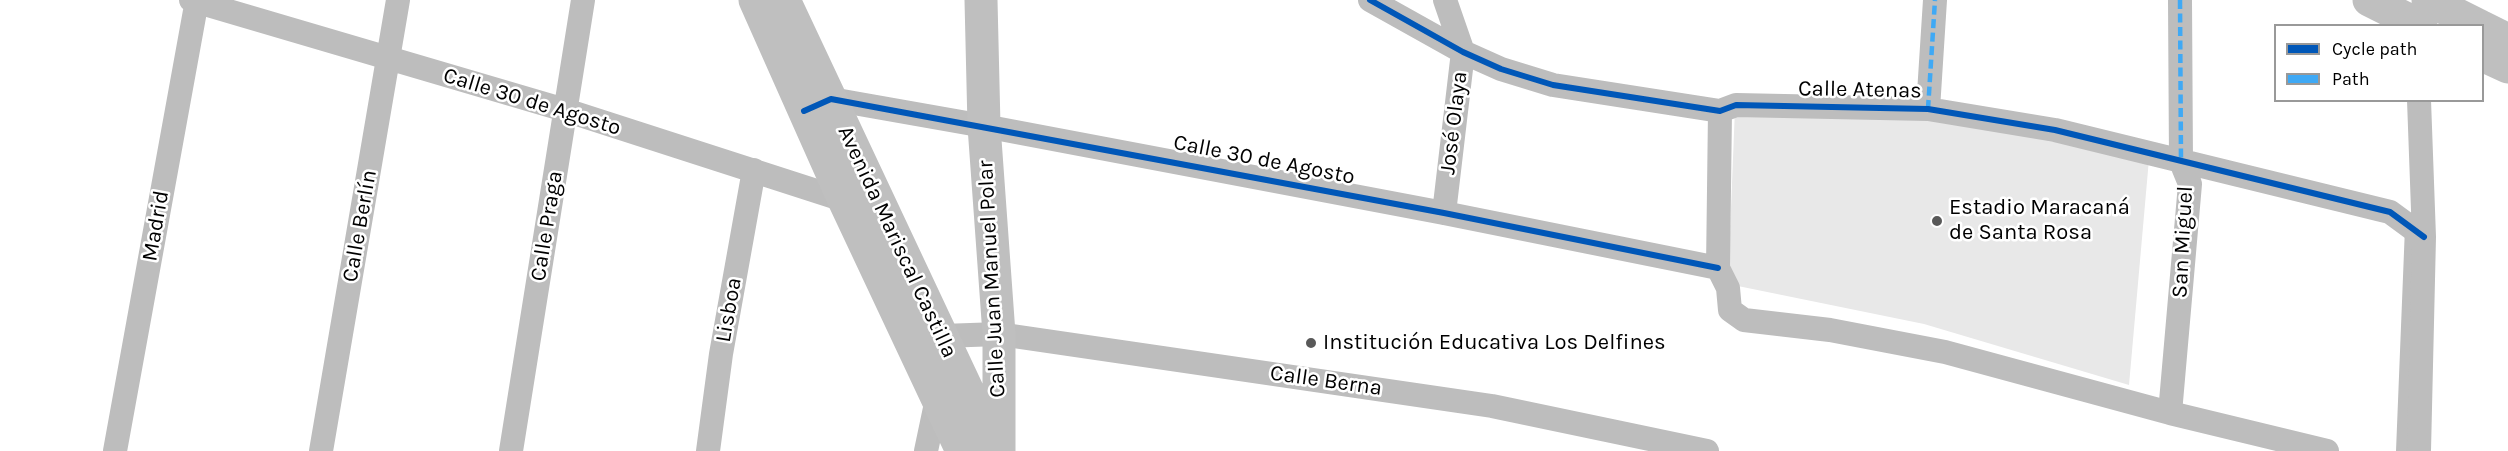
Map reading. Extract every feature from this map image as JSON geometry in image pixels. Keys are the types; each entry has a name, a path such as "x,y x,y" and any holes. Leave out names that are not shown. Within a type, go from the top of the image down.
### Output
{"main road":[{"name":"Avenida Mariscal Castilla","path":"755,0 818,105"},
{"name":"Avenida Mariscal Castilla","path":"784,0 818,105 858,195 937,399 966,449"},
{"name":"Calle Juan Manuel Polar","path":"981,0 984,126 999,334 997,451"},
{"path":"2369,0 2421,19 2464,24"},
{"path":"2484,27 2508,39"},
{"path":"2484,56 2508,68"},
{"name":"Avenida Mariscal Castilla","path":"858,195 946,347 997,451"}],"street":[{"name":"Calle Berlín","path":"321,451 398,0"},
{"name":"Calle Praga","path":"511,451 583,0"},
{"name":"Calle Atenas","path":"1370,0 1463,52 1500,69 1553,85 1720,111 1736,105 1928,110 2055,130 2390,212 2417,232"},
{"name":"José Olaya","path":"1444,0 1463,52 1444,213"},
{"path":"1928,110 1935,0"},
{"name":"San Miguel","path":"2170,413 2190,184 2181,162 2180,0"},
{"name":"Calle 30 de Agosto","path":"195,1 565,110 754,170 858,195"},
{"name":"Madrid","path":"115,451 195,1"},
{"path":"2419,102 2417,232 2419,451"},
{"name":"Calle 30 de Agosto","path":"818,105 984,126 1444,213 1718,268"},
{"path":"1720,111 1718,268 1728,288 1730,310 1744,320 1830,330 1945,352 2170,413 2326,451"},
{"name":"Lisboa","path":"708,451 721,354 754,170"},
{"name":"Calle Berna","path":"946,347 999,334 1492,406 1707,451"},
{"path":"926,451 946,347"}],"lane":[{"path":"2402,451 2417,232"}],"shaded area":[{"name":"Estadio Maracaná de Santa Rosa","path":"1735,108 1929,116 2149,159 2129,385 1924,324 1728,284"}],"marked path":[{"path":"1928,109 1935,0"},
{"path":"2180,0 2181,162"}],"cycle path":[{"path":"1370,0 1463,52 1501,69 1553,85 1720,111 1736,105 1928,109 2055,130 2390,212 2424,237"},
{"path":"804,111 831,99 1444,213 1718,268"}],"place":[{"name":"Estadio Maracaná de Santa Rosa","path":"1937,221"},
{"name":"Institución Educativa Los Delfines","path":"1311,343"}]}
